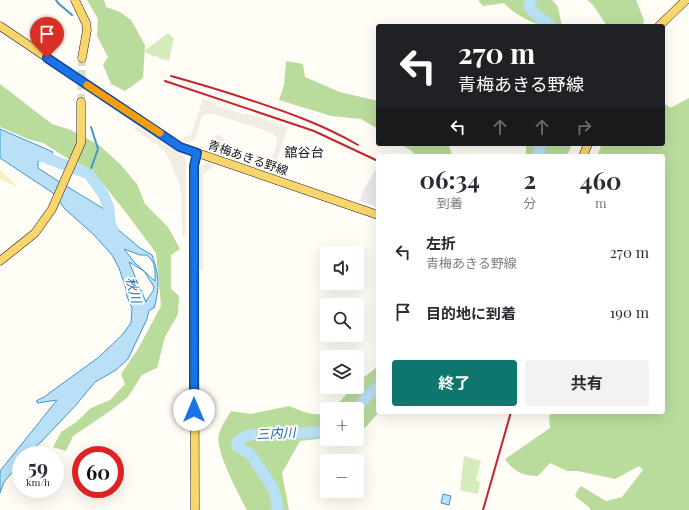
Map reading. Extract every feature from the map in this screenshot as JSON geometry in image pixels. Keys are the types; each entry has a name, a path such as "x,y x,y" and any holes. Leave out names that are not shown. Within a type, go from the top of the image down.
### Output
{"main road":[{"path":"74,0 86,23 87,30 82,58"},
{"path":"661,24 686,0"},
{"name":"青梅あきる野線","path":"0,26 180,147 376,214"},
{"path":"0,261 35,233 52,209 81,143 81,102"},
{"path":"195,510 194,166 197,153"}],"shaded area":[{"path":"203,99 215,103 215,105 245,115 246,113 288,127 277,159 285,178 272,172 270,168 277,143 276,137 273,133 210,113 202,117 195,139 188,143 183,140 184,137 191,135"},
{"path":"137,126 183,155 186,160 186,232 184,236 182,236 181,194 179,182 165,152 158,145 134,129"},
{"path":"217,135 220,135 223,138 226,152 225,156 211,151 209,148 212,139"},
{"path":"209,163 215,165 203,174 203,271 198,267 198,171 203,164"},
{"path":"376,169 376,206 360,201 364,189"}],"green space":[{"path":"87,0 104,0 106,7 120,12 131,20 145,45 143,78 125,91 111,84 103,65 108,57 97,36 98,19"},
{"path":"478,0 552,0 558,7 562,24 538,24 529,21 518,15 504,3 483,6"},
{"path":"587,0 636,0 644,20 643,24 606,24 593,5"},
{"path":"168,33 174,38 169,61 159,58 156,55 154,57 144,51"},
{"path":"286,61 303,64 305,77 340,92 376,101 376,128 361,119 331,116 279,100 284,85"},
{"path":"0,84 52,124 71,130 99,145 120,164 137,184 145,204 168,227 180,249 171,255 171,289 179,296 178,314 165,337 157,368 142,375 128,397 73,436 66,451 64,450 64,446 54,446 61,432 75,423 91,408 110,400 125,384 121,374 138,349 161,306 156,253 92,170 67,158 43,143 28,139 0,127"},
{"path":"689,98 689,510 590,510 590,508 575,496 581,486 606,501 622,497 643,470 639,466 615,479 578,471 567,471 550,463 538,476 533,476 523,474 515,470 505,459 550,428 549,416 551,414 665,414 665,154 598,154 601,146 665,146 665,104 670,108"},
{"path":"403,146 450,146 452,154 414,154 412,151"},
{"path":"526,146 571,146 568,154 526,154"},
{"path":"376,368 376,414 377,414 366,427 364,428 364,402 340,402 347,394 364,394 364,377"},
{"path":"289,406 313,414 320,414 320,439 300,441 282,473 289,510 247,510 233,483 224,461 218,441 220,431 231,411 251,414"},
{"path":"464,456 481,461 476,480 480,482 478,494 460,490"}],"sand":[{"path":"0,170 18,187 0,179"}],"water":[{"path":"0,129 53,152 47,161 38,161 38,168 104,209 115,227 140,248 152,255 158,281 157,294 154,308 149,310 147,319 128,359 116,370 95,382 76,405 36,446 20,446 57,400 38,403 36,401 44,397 99,357 122,335 131,323 132,308 127,297 119,268 112,255 94,235 65,209 53,193 0,158","holes":["124,249 140,255 147,255 150,258 155,270 155,281 135,263","129,262 144,271 154,287 146,302"]},
{"path":"12,456 12,473 4,482 0,493 0,471"},
{"path":"443,494 451,496 449,505 441,503"}],"waterway":[{"path":"56,0 72,15"},
{"name":"三内川","path":"531,0 529,7 536,15 548,24"},
{"path":"89,174 98,149 91,127"},
{"name":"三内川","path":"539,154 540,146"},
{"name":"秋川","path":"36,154 89,174 103,194 109,208 110,223 113,230"},
{"name":"三内川","path":"362,402 376,389"},
{"name":"三内川","path":"276,510 278,507 273,488 251,455 237,446 238,441 248,435 320,432"}],"tunnel":[{"path":"81,102 82,58"}],"railway":[{"path":"171,76 226,92 288,113 317,124 358,145"},
{"path":"165,81 314,131 376,160"},
{"path":"483,510 510,414"}],"slow traffic":[{"path":"87,85 160,133"}],"district":[{"name":"舘谷台","path":"304,152"}],"route":[{"path":"47,58 180,147 197,153 194,166 194,410"}]}
